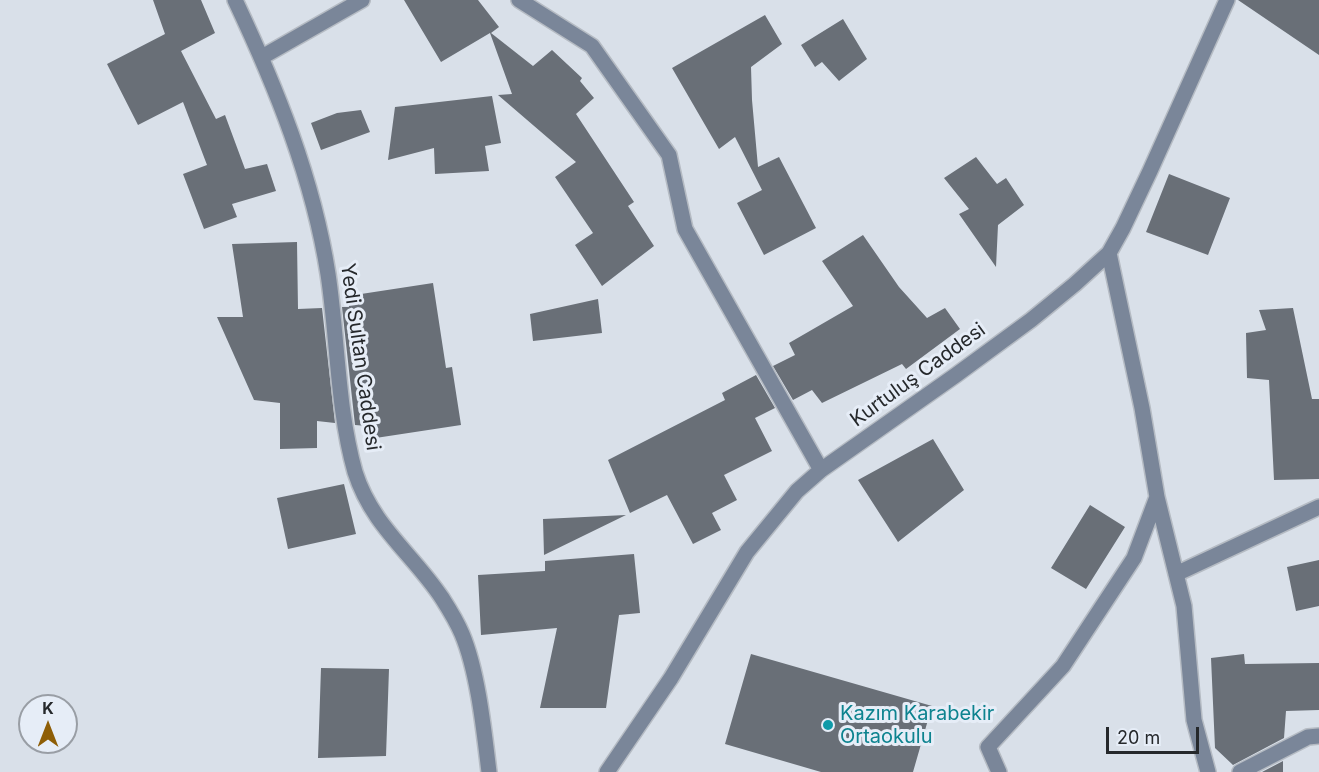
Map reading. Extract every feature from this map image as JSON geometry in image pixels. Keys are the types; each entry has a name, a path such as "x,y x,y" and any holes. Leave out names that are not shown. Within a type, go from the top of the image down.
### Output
{"street":[{"name":"Yedi Sultan Caddesi","path":"235,0 262,57 309,186 322,238 343,414 356,473 370,507 385,530 441,597 462,634 475,680 489,772"},
{"path":"262,57 363,0"},
{"path":"519,0 592,46 669,155 686,229 821,470"},
{"name":"Kurtuluş Caddesi","path":"607,772 671,678 747,552 797,491 821,470 1022,327 1109,253 1150,171 1227,0"},
{"path":"1109,253 1142,408 1157,497 1184,606 1194,720 1208,772"},
{"path":"999,772 988,747 1063,666 1134,558 1157,497"},
{"path":"1176,574 1319,507"},
{"path":"1240,772 1308,737 1319,736"}],"building":[{"path":"153,0 201,0 215,33 181,51 216,119 225,115 245,169 267,164 276,191 232,204 237,217 204,229 183,174 207,165 183,102 138,125 107,64 165,34"},
{"path":"404,0 478,0 499,27 491,33 533,66 552,50 582,78 580,81 594,98 576,114 634,202 628,206 654,246 602,286 575,245 593,233 555,177 576,162 498,95 512,94 490,33 441,62"},
{"path":"1238,0 1319,0 1319,55"},
{"path":"765,15 782,44 751,67 758,167 779,157 816,228 764,255 737,203 762,190 735,137 719,149 672,68"},
{"path":"843,19 867,59 839,81 822,62 815,67 801,45"},
{"path":"492,96 501,143 485,146 489,171 435,174 434,148 388,160 395,107"},
{"path":"361,110 370,132 321,150 311,123 337,113"},
{"path":"976,157 997,184 1006,178 1024,205 998,225 996,267 959,214 969,209 944,178"},
{"path":"1169,174 1230,198 1208,255 1146,232"},
{"path":"863,235 899,287 927,318 945,308 960,329 906,369 902,364 822,403 812,390 793,400 773,366 795,355 789,343 853,306 822,261"},
{"path":"297,242 298,309 322,308 335,423 317,421 317,448 280,449 280,403 254,400 217,317 243,317 232,244"},
{"path":"433,283 446,368 452,367 461,425 369,439 367,426 355,425 342,307 349,307 348,296"},
{"path":"598,299 602,333 533,341 530,314"},
{"path":"1293,308 1312,399 1319,399 1319,479 1274,480 1269,380 1247,378 1246,333 1266,330 1259,310"},
{"path":"756,375 775,408 755,418 772,451 724,475 737,500 712,513 721,530 693,544 667,495 630,513 608,460 725,400 722,393"},
{"path":"933,439 964,490 898,542 858,480"},
{"path":"344,484 356,534 288,549 277,498"},
{"path":"1090,505 1125,527 1086,589 1051,568"},
{"path":"626,515 544,555 543,519"},
{"path":"634,554 640,613 619,615 606,708 540,708 557,628 481,635 478,575 545,571 545,561"},
{"path":"1319,560 1319,606 1296,611 1287,567"},
{"name":"Kazım Karabekir Ortaokulu","path":"751,654 932,706 913,772 821,772 725,744"},
{"path":"1244,654 1245,664 1319,663 1319,710 1286,711 1284,738 1233,765 1215,748 1211,658"},
{"path":"321,668 389,669 386,756 318,758"},
{"path":"1283,761 1283,772 1262,772"}],"place":[{"name":"Kazım Karabekir Ortaokulu","path":"828,725"}]}
